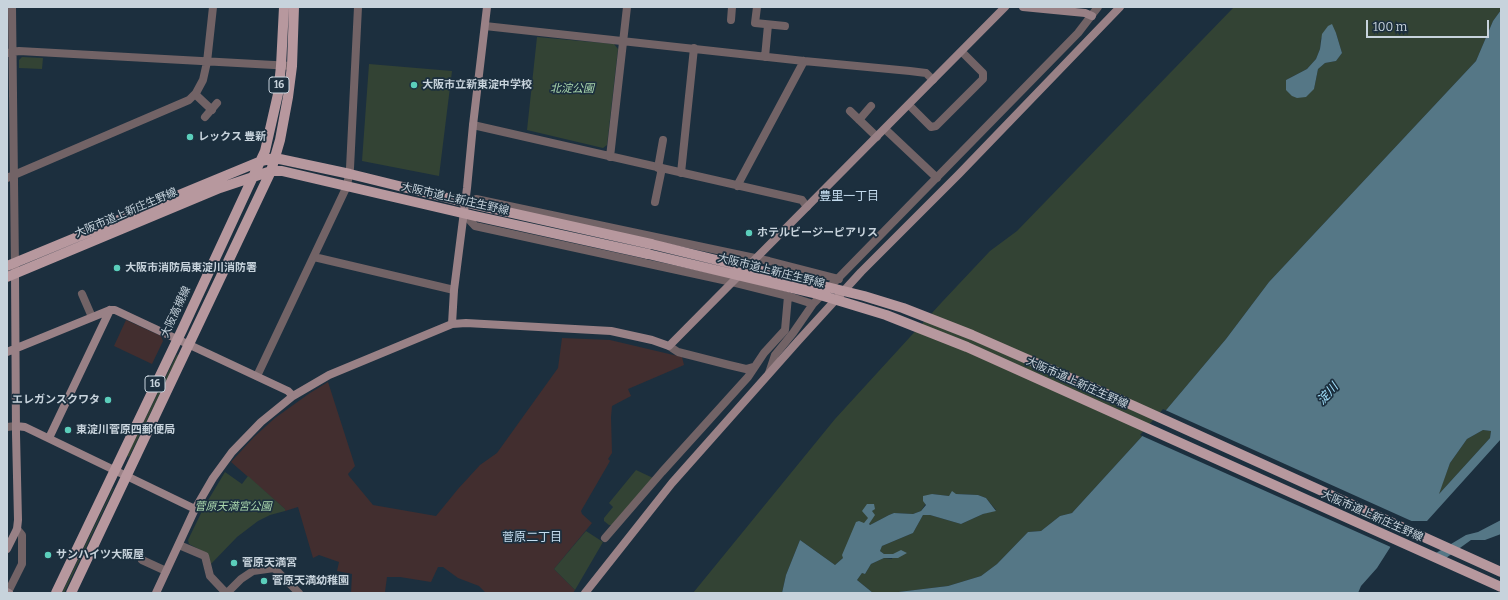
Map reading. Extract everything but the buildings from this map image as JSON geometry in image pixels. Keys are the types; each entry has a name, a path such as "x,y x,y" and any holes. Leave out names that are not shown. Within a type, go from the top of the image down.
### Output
{"main road":[{"name":"大阪高槻線","path":"56,593 261,161 287,66 284,7"},
{"name":"大阪高槻線","path":"71,593 271,171 285,116 287,66 294,7"},
{"name":"大阪市道上新庄生野線","path":"11,264 261,161 275,158 350,174 649,249 817,294 886,315 981,354 1501,587"},
{"name":"大阪市道上新庄生野線","path":"11,275 188,200 254,176 271,171 282,171 464,214 649,249 864,296 965,332 1134,406 1501,572"}],"street":[{"path":"7,549 17,529 18,520 15,349 11,275 10,52 12,7"},
{"path":"11,176 185,102 195,94 201,84 206,62 213,7"},
{"path":"257,376 347,186 350,174 358,7"},
{"path":"452,324 454,290 487,7"},
{"path":"610,157 627,7"},
{"path":"731,20 732,7"},
{"path":"757,7 755,23 785,26"},
{"path":"669,346 732,282 757,259 1005,7"},
{"path":"1023,7 1085,13 1092,16"},
{"path":"769,374 775,355 793,333 813,304 1078,33 1098,7"},
{"path":"585,593 672,483 861,272 965,168 1120,7"},
{"path":"765,57 768,25"},
{"path":"485,26 765,57 921,72 926,73 933,80"},
{"path":"681,173 694,48"},
{"path":"10,52 287,66"},
{"path":"909,105 931,127 936,126 983,79 983,73 962,52"},
{"path":"737,186 804,61"},
{"path":"195,94 212,110"},
{"path":"205,117 217,103"},
{"path":"858,120 872,106"},
{"path":"850,111 877,137"},
{"path":"473,125 802,200 807,207"},
{"path":"885,129 937,178"},
{"path":"655,202 663,140"},
{"path":"465,202 476,199 757,259 839,279"},
{"path":"464,214 474,226 732,282 813,304"},
{"path":"314,257 454,290"},
{"path":"82,294 92,317"},
{"path":"605,538 662,472 748,377 764,353 786,330 788,296"},
{"path":"49,438 110,310"},
{"path":"7,352 110,310 115,310 257,376 288,391 293,396"},
{"path":"156,593 195,509 213,478 232,452 261,422 293,396 334,372 452,324 466,323 611,331 652,340 669,346 678,352 746,369 754,367"},
{"path":"7,427 25,427 195,509"},
{"path":"662,472 672,483"},
{"path":"8,592 22,564 22,536 17,529"},
{"path":"179,545 205,556 210,576 226,593 241,579 253,571 274,568 297,593"},
{"path":"142,560 166,571"}],"shaded area":[{"path":"126,320 161,336 163,341 152,364 114,346"},
{"path":"562,338 610,340 682,357 684,365 628,389 631,396 612,406 612,453 608,459 610,461 581,511 582,514 592,523 554,569 575,590 573,593 486,593 479,586 458,578 443,567 438,567 431,582 400,577 387,577 385,592 351,593 352,574 337,571 339,562 319,555 313,558 298,507 285,511 285,509 231,462 254,437 275,418 328,382 355,466 348,474 349,476 373,505 436,516 480,465 497,453 558,368"}],"green space":[{"path":"1234,7 1501,7 1501,10 1493,21 1476,61 1269,282 1226,339 1167,409 1072,513 1060,516 1041,531 1028,532 997,564 981,576 948,586 890,593 873,593 857,580 862,573 865,574 871,564 884,558 892,559 893,554 884,554 880,551 882,546 913,533 923,515 930,515 961,524 996,510 986,498 978,495 956,494 949,496 932,494 921,511 913,514 894,513 870,525 874,504 869,518 843,558 835,565 800,540 786,575 782,593 693,593 835,419 990,251 1017,231","holes":["1336,33 1342,53 1336,61 1325,63 1318,69 1314,89 1286,80 1307,69 1316,59 1320,49 1321,38"]},
{"name":"北淀公園","path":"537,37 614,44 618,49 607,145 603,148 527,130"},
{"path":"22,57 43,58 42,69 19,68 19,60"},
{"path":"369,64 452,71 439,176 362,161"},
{"path":"177,354 178,356 129,457 127,456"},
{"path":"1483,430 1491,431 1490,438 1438,495 1450,463 1467,439"},
{"path":"636,470 653,478 612,525 609,525 604,521 604,518 613,507 609,503"},
{"name":"菅原天満宮公園","path":"225,472 242,484 248,476 285,509 285,511 270,515 258,521 237,537 210,565 208,554 189,544 188,540 204,507"},
{"path":"113,488 64,593 62,593"},
{"path":"586,531 603,542 575,590 554,569"}],"water":[{"name":"淀川","path":"1501,10 1501,439 1427,521 1407,521 1377,568 1361,586 1358,593 890,593 948,586 981,576 997,564 1028,532 1041,531 1060,516 1072,513 1167,409 1226,339 1269,282 1476,61 1493,21","holes":["1483,430 1491,431 1490,438 1439,494 1450,463 1467,439"]},
{"path":"1332,24 1342,53 1336,61 1325,63 1318,69 1314,89 1306,97 1297,98 1292,96 1286,90 1286,80 1307,69 1316,59 1320,49 1322,34 1328,26"},
{"path":"952,491 956,494 978,495 986,498 996,511 983,514 961,524 930,515 923,515 913,533 882,546 880,551 884,554 893,554 901,550 907,553 898,558 884,558 871,564 865,574 862,573 857,580 873,593 782,593 786,575 800,540 835,565 843,558 842,555 856,522 859,521 864,523 868,518 862,511 867,504 874,504 875,509 872,511 875,515 869,524 870,525 894,513 913,514 921,511 926,505 923,501 923,496 932,494 949,496"},
{"path":"1501,520 1501,534 1485,540 1471,540 1446,558 1436,553 1466,535 1478,532"}],"pier":[{"path":"1163,409 1416,523 1409,523 1393,548 1140,435"},
{"path":"1494,559 1501,562 1501,593 1493,593 1476,585 1481,582"}],"place":[{"name":"大阪市立新東淀中学校","path":"414,85"},
{"name":"レックス 豊新","path":"190,137"},
{"name":"ホテルビージーピアリス","path":"749,233"},
{"name":"大阪市消防局東淀川消防署","path":"117,268"},
{"name":"エレガンスクワタ","path":"108,400"},
{"name":"東淀川菅原四郵便局","path":"68,430"},
{"name":"サンハイツ大阪屋","path":"48,555"},
{"name":"菅原天満宮","path":"234,563"},
{"name":"菅原天満幼稚園","path":"264,581"}],"district":[{"name":"豊里一丁目","path":"849,197"},
{"name":"菅原二丁目","path":"532,538"}]}
